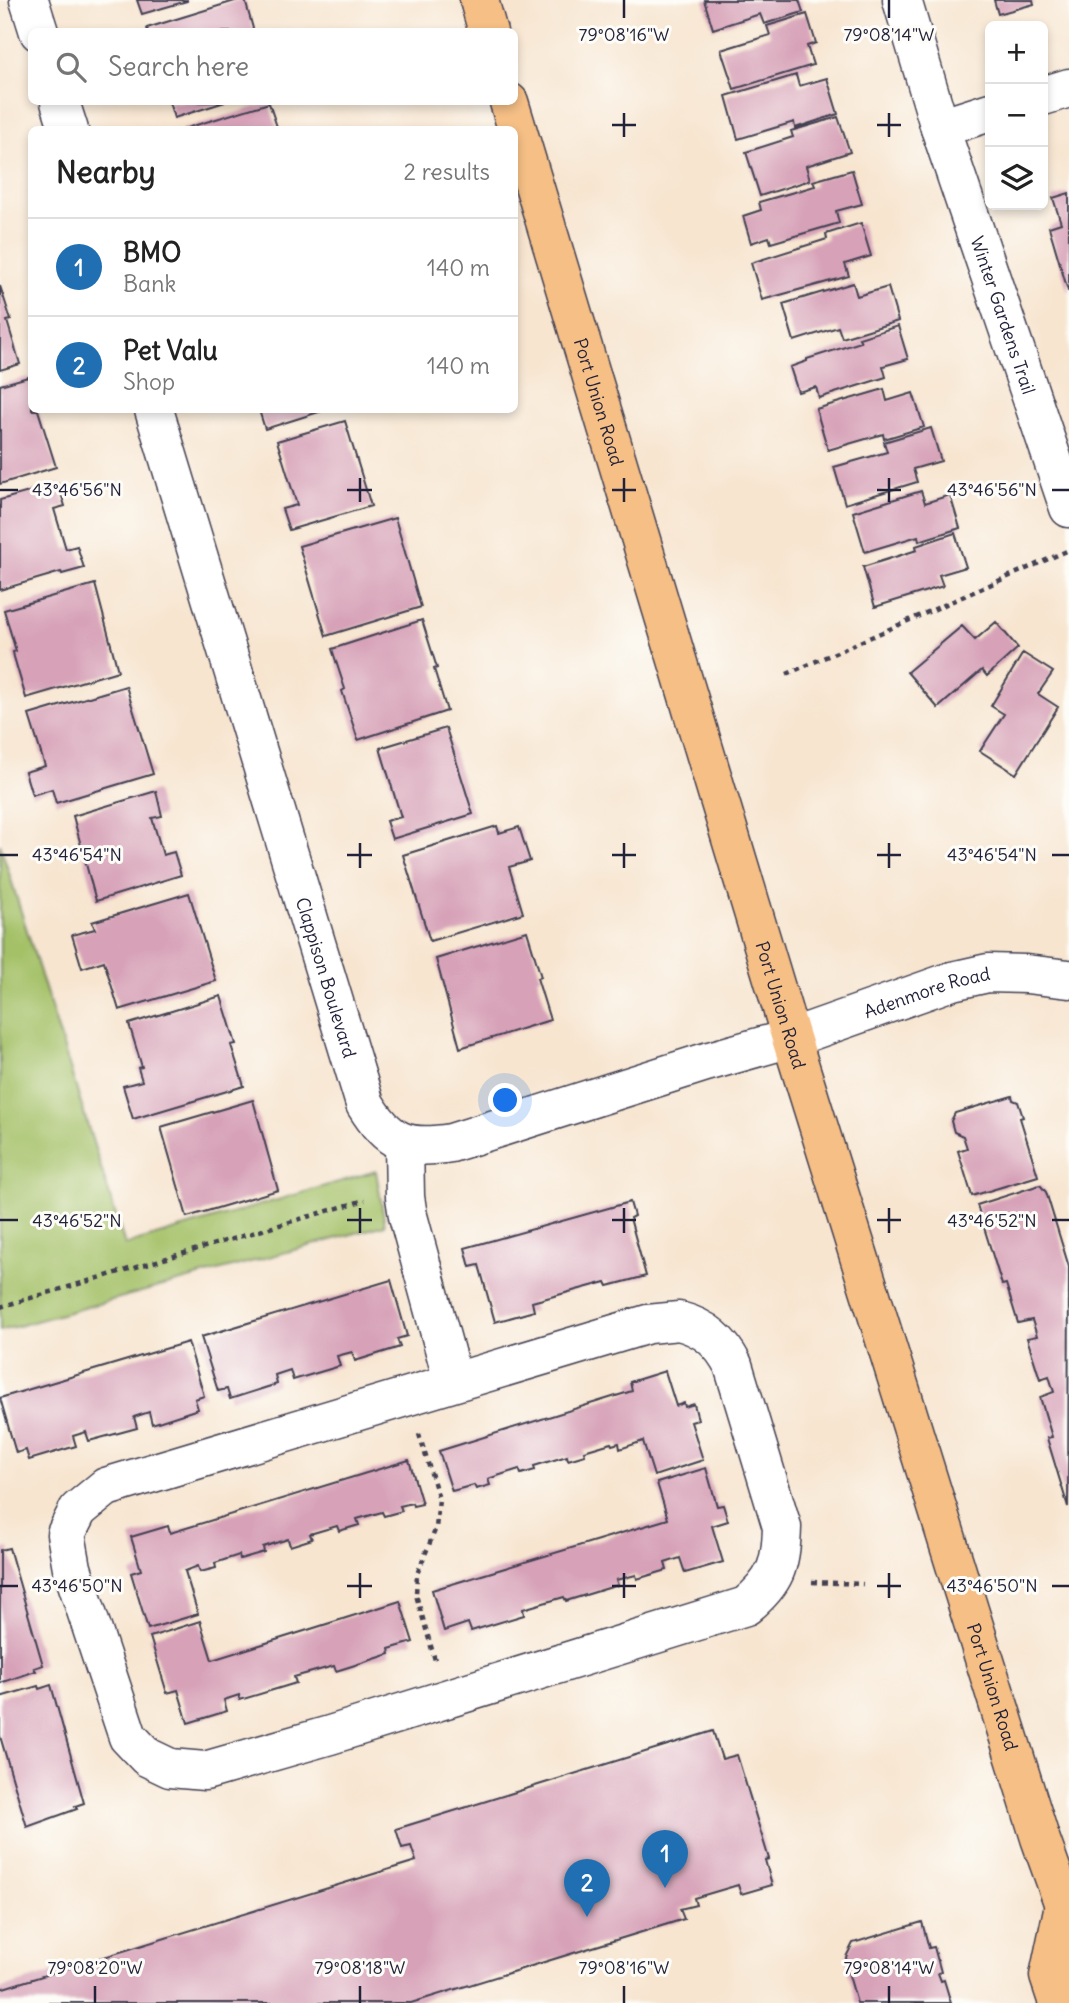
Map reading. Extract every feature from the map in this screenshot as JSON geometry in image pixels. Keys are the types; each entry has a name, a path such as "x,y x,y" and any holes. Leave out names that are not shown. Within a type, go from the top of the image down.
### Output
{"main road":[{"path":"479,0 487,28"},
{"name":"Port Union Road","path":"510,105 516,126"},
{"name":"Port Union Road","path":"518,132 791,1038 985,1665 1040,1838 1067,1907 1049,1976 1058,2003"}],"street":[{"path":"29,0 38,28"},
{"name":"Winter Gardens Trail","path":"902,0 940,128 1069,508"},
{"path":"1048,94 1069,88"},
{"path":"61,105 68,126"},
{"path":"940,128 985,114"},
{"name":"Clappison Boulevard","path":"155,413 365,1104 378,1124 391,1137 404,1144"},
{"name":"Adenmore Road","path":"791,1038 952,981 988,973 1069,979"},
{"path":"453,1381 408,1216 404,1144 418,1146 451,1143 706,1062 791,1038"},
{"path":"679,1321 708,1332 724,1349 733,1365 782,1527 781,1554 774,1577 763,1593 747,1606 205,1771 170,1768 147,1757 128,1737 72,1568 66,1534 78,1510 106,1488 453,1381 648,1324 679,1321"}],"path":[{"path":"788,674 1069,550"},
{"path":"0,1307 372,1198"},
{"path":"415,1422 439,1499 436,1528 417,1574 416,1595 446,1698"},
{"path":"809,1582 863,1584"}],"green space":[{"path":"0,844 125,1245 376,1171 385,1225 0,1331"}],"building":[{"path":"137,0 187,0 187,1 142,14"},
{"path":"245,0 253,28 147,28"},
{"path":"704,0 799,0 803,12 764,24 760,14 713,29"},
{"path":"994,0 1033,0 1034,4 998,14"},
{"path":"807,14 816,43 807,46 813,65 734,89 721,50 770,35 767,26"},
{"path":"796,75 799,86 827,78 838,114 795,128 794,122 738,139 726,96"},
{"path":"170,105 215,105 174,118"},
{"path":"270,105 277,126 193,126"},
{"path":"838,117 850,152 806,166 810,180 760,196 746,152 793,137 791,131"},
{"path":"852,170 862,204 836,211 839,223 771,243 769,237 751,243 743,216 761,210 759,202 815,186 813,181"},
{"path":"1069,193 1068,291 1049,227 1061,223 1053,198"},
{"path":"861,223 871,256 845,264 849,276 762,300 751,263 827,239 826,234"},
{"path":"853,283 857,296 888,287 898,321 842,338 838,327 794,341 783,304"},
{"path":"0,286 11,320 7,321 20,364 0,370"},
{"path":"898,326 908,359 883,366 886,377 819,398 816,387 798,392 790,367 861,342 859,338"},
{"path":"28,377 28,413 39,413 56,467 0,484 0,385"},
{"path":"884,389 887,401 913,393 924,427 884,439 883,434 828,450 816,409"},
{"path":"260,413 316,413 265,429"},
{"path":"345,421 371,506 289,530 282,509 297,505 277,441"},
{"path":"931,428 941,461 913,469 917,482 845,504 834,467 887,452 884,442"},
{"path":"58,484 65,506 54,509 66,549 77,546 84,568 0,590 0,500"},
{"path":"921,491 925,503 950,495 960,528 919,541 918,536 865,552 853,512"},
{"path":"395,518 421,607 326,636 299,546"},
{"path":"955,533 966,567 939,575 943,586 875,607 863,567 917,550 916,546"},
{"path":"95,584 118,671 26,698 4,610"},
{"path":"422,620 447,711 358,740 332,649"},
{"path":"996,622 1018,648 987,676 982,670 938,708 907,672 962,626 975,640"},
{"path":"1023,653 1053,672 1038,694 1058,707 1016,774 980,751 1004,714 991,706"},
{"path":"126,686 153,774 56,803 52,789 32,795 25,772 45,766 29,715"},
{"path":"446,728 473,814 392,839 386,821 401,817 380,748"},
{"path":"156,791 162,816 152,818 163,855 174,852 181,875 96,901 73,816"},
{"path":"497,826 499,833 519,827 530,861 509,867 523,913 430,941 403,855"},
{"path":"189,893 216,981 119,1010 104,961 82,968 72,935 95,929 92,922"},
{"path":"527,931 550,1020 460,1048 436,959"},
{"path":"221,996 236,1044 231,1045 244,1086 133,1119 123,1086 142,1081 138,1068 142,1067 129,1024"},
{"path":"1012,1096 1013,1100 1018,1102 1023,1117 1020,1118 1038,1176 972,1196 958,1151 967,1148 963,1136 954,1132 951,1121 955,1113"},
{"path":"253,1100 278,1190 187,1217 161,1127"},
{"path":"1040,1185 1046,1192 1069,1267 1068,1507 1047,1438 1052,1437 1040,1397 1054,1392 1049,1376 1040,1379 1027,1338 1037,1336 1032,1320 1018,1323 1006,1284 1002,1285 977,1205"},
{"path":"630,1202 634,1216 630,1218 646,1276 608,1286 606,1282 532,1302 534,1311 495,1322 479,1265 470,1267 465,1248"},
{"path":"391,1280 407,1336 397,1339 400,1347 355,1361 352,1352 337,1356 340,1366 293,1380 290,1370 275,1375 277,1384 230,1399 227,1389 218,1391 201,1337"},
{"path":"188,1342 204,1396 195,1399 198,1409 152,1424 149,1412 134,1417 137,1428 89,1441 86,1432 73,1436 76,1446 29,1460 26,1450 16,1453 0,1398"},
{"path":"665,1371 676,1406 694,1404 698,1420 691,1422 703,1460 654,1476 643,1441 620,1449 619,1443 611,1443 584,1451 585,1455 568,1460 567,1456 534,1466 535,1470 521,1474 519,1469 488,1479 490,1485 476,1489 474,1485 452,1491 439,1451 632,1391 630,1382"},
{"path":"409,1460 422,1504 413,1506 412,1503 400,1506 402,1511 384,1516 382,1512 357,1519 359,1525 339,1531 337,1526 310,1534 312,1539 290,1546 288,1539 263,1547 264,1552 240,1559 239,1555 215,1563 216,1568 200,1572 198,1566 185,1571 198,1614 148,1629 131,1573 141,1570 131,1537 168,1526 170,1533"},
{"path":"706,1468 717,1506 723,1505 728,1521 712,1526 723,1562 685,1573 680,1558 665,1563 667,1570 637,1579 636,1575 616,1580 618,1585 566,1601 564,1597 523,1609 524,1615 471,1631 468,1623 444,1631 432,1590 668,1519 657,1483"},
{"path":"9,1548 43,1665 34,1668 36,1671 0,1683 0,1550"},
{"path":"400,1601 413,1642 389,1649 390,1654 336,1671 334,1666 294,1677 296,1683 240,1700 239,1695 224,1700 227,1711 188,1723 178,1690 167,1693 150,1637 200,1621 212,1660"},
{"path":"51,1685 84,1803 75,1806 77,1809 27,1827 0,1736 0,1697"},
{"path":"713,1731 722,1759 737,1755 769,1859 765,1860 772,1885 741,1894 738,1885 694,1898 696,1905 680,1909 684,1919 411,2003 0,2003 0,1989 416,1861 411,1846 402,1848 396,1829"},
{"path":"922,1922 929,1948 934,1947 941,1972 938,1973 941,1981 944,1980 951,2003 857,2003 846,1965 846,1957 853,1943"}],"place":[{"name":"BMO","path":"665,1888"},
{"name":"Pet Valu","path":"587,1917"}]}
